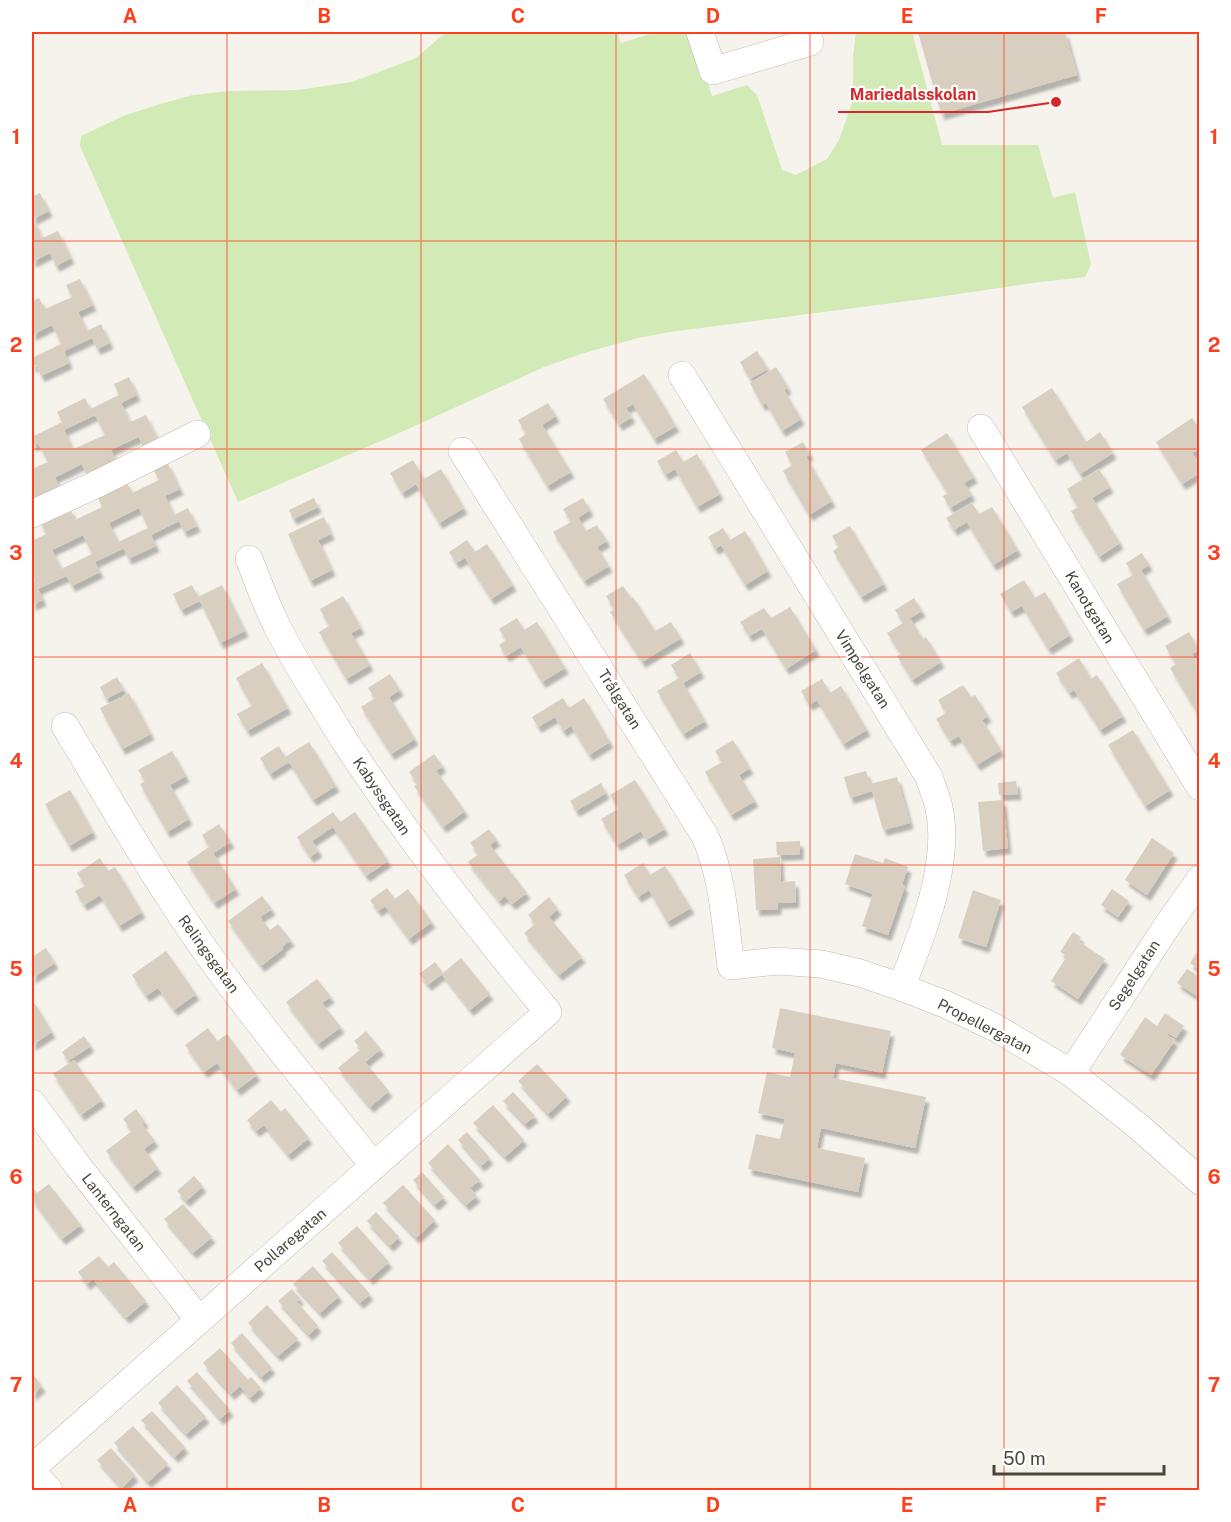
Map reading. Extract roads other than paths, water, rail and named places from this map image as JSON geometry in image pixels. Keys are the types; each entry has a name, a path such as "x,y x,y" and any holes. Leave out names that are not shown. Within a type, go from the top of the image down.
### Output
{"street":[{"path":"702,35 713,71 810,42 807,32"},
{"name":"Vimpelgatan","path":"682,375 929,777 939,808 942,840 938,872 924,925 902,987"},
{"name":"Kanotgatan","path":"981,428 1200,787"},
{"path":"32,514 197,435"},
{"name":"Trålgatan","path":"462,451 705,836 713,854 720,882 730,966"},
{"name":"Kabyssgatan","path":"249,559 277,626 314,691 365,772 424,857 548,1012"},
{"name":"Relingsgatan","path":"65,726 148,866 201,944 250,1011 374,1166"},
{"name":"Segelgatan","path":"1071,1072 1200,879"},
{"name":"Propellergatan","path":"730,966 777,962 820,964 860,973 947,1005 996,1028 1071,1072 1138,1126 1200,1181"},
{"name":"Pollaregatan","path":"32,1470 548,1012"},
{"name":"Lanterngatan","path":"32,1102 78,1166 199,1320"},
{"path":"32,1470 49,1491"}],"place":[{"name":"Mariedalsskolan","path":"1056,102"}]}
